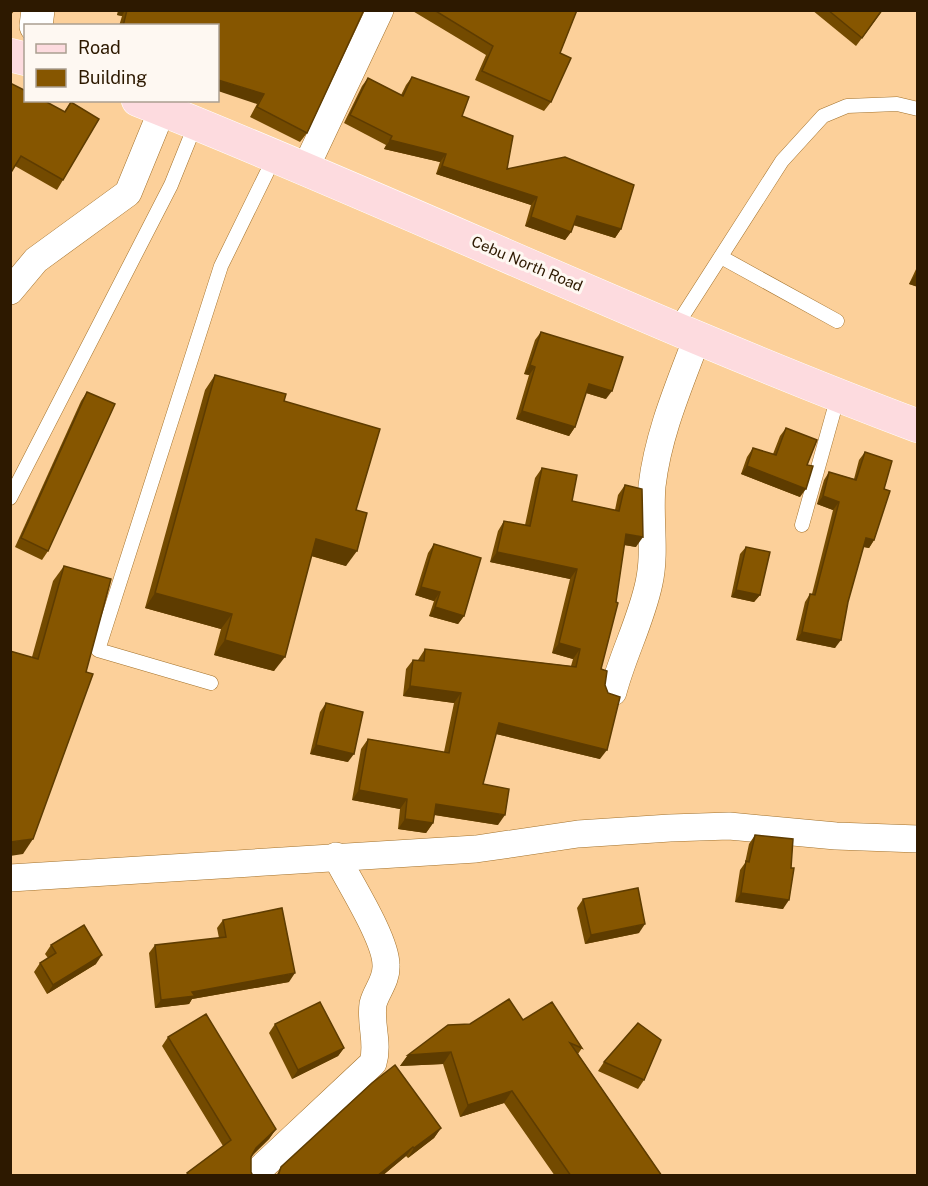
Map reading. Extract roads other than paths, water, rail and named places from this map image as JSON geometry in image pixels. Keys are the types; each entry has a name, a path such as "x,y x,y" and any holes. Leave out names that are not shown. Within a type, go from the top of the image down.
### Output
{"main road":[{"name":"Cebu North Road","path":"150,105 275,156 686,333 838,396 918,426"}],"street":[{"path":"305,169 380,10"},
{"path":"10,291 36,260 128,193 150,105"},
{"path":"613,692 640,620 649,581 653,556 652,488 659,443 686,333"},
{"path":"10,878 476,849 578,834 729,826 836,836 918,839"},
{"path":"259,1176 260,1169 373,1064 377,1050 373,1026 373,1002 382,987 387,966 382,946 336,856"}],"lane":[{"path":"686,333 721,257 782,161 823,116 847,106 897,104 918,109"},
{"path":"10,498 171,185 196,123"},
{"path":"211,683 98,650 221,266 275,156"},
{"path":"721,257 837,321"},
{"path":"802,525 838,396"}]}
